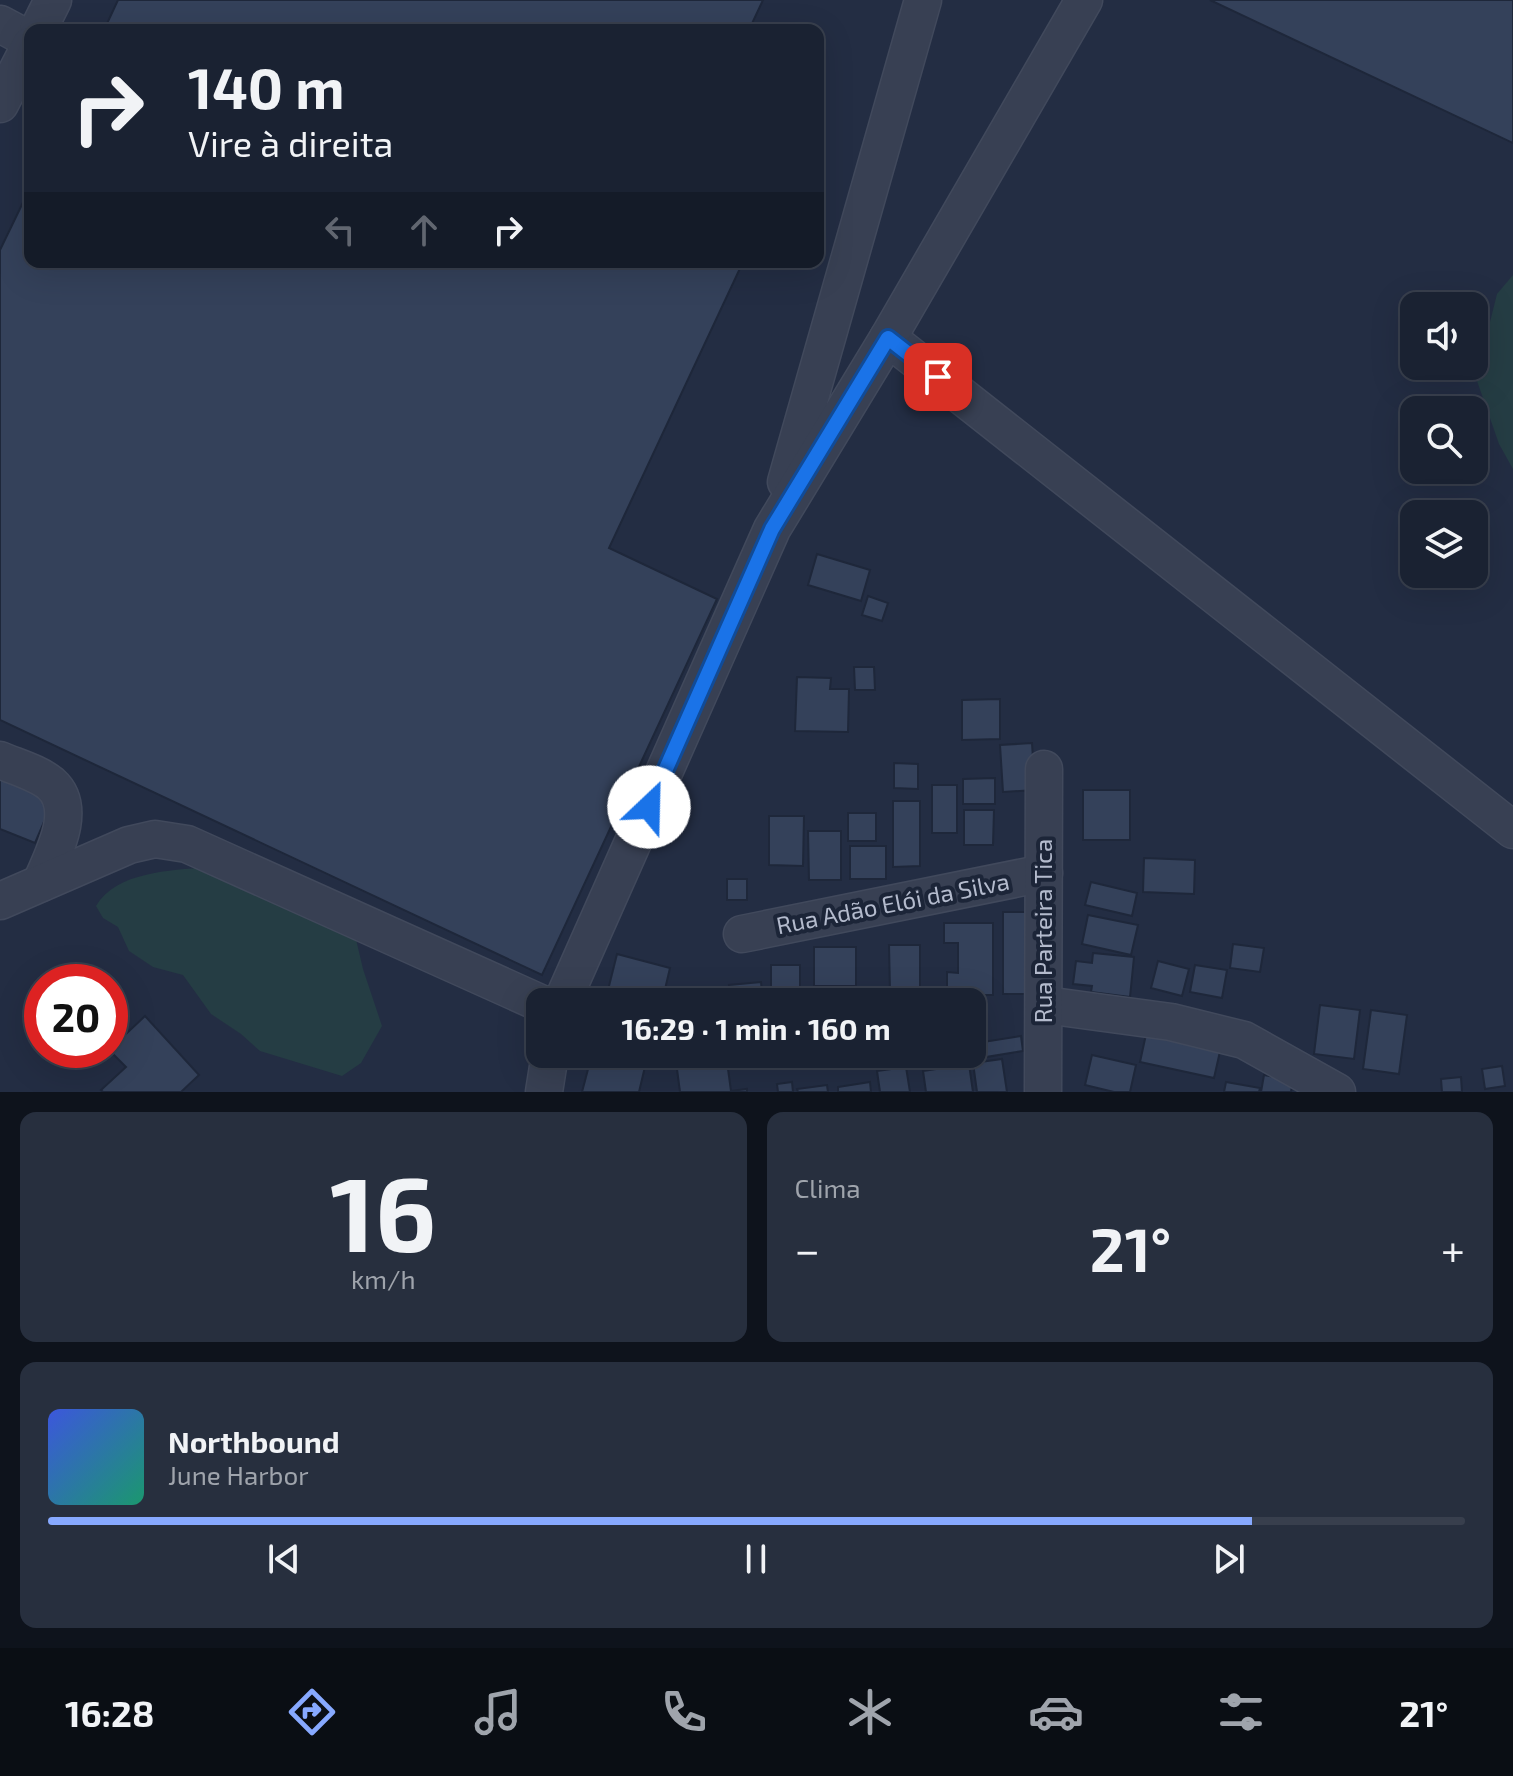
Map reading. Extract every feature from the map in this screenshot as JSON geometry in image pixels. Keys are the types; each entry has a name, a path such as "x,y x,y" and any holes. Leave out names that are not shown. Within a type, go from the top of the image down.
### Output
{"street":[{"path":"41,24 53,0"},
{"path":"772,529 923,0"},
{"path":"568,988 772,529 888,338 1084,0"},
{"path":"0,24 24,39"},
{"path":"0,104 24,55"},
{"path":"888,338 1513,830"},
{"path":"0,760 50,782 60,794 64,815 56,849 41,883"},
{"name":"Rua Parteira Tica","path":"1043,1092 1044,769"},
{"path":"0,901 129,845 155,839 187,844 526,997"},
{"name":"Rua Adão Elói da Silva","path":"742,934 1044,873"},
{"path":"1045,1005 1171,1022 1244,1040 1337,1092"},
{"path":"544,1092 548,1068"}],"shaded area":[{"path":"1513,275 1513,469 1499,444 1488,412 1488,396 1482,396 1477,380 1488,380 1488,330 1497,294"},
{"path":"207,867 355,935 382,1026 361,1063 342,1076 260,1051 211,1014 183,975 153,967 129,951 118,927 103,918 96,906 105,894 131,879"}],"building":[{"path":"118,0 763,0 752,24 107,24"},
{"path":"1210,0 1513,0 1513,143"},
{"path":"24,200 24,268 740,268 609,548 717,599 542,975 0,720 0,250"},
{"path":"817,554 870,570 861,601 808,585"},
{"path":"868,596 888,603 882,621 862,615"},
{"path":"854,667 874,667 875,690 855,690"},
{"path":"797,677 831,678 830,689 849,689 848,732 795,731"},
{"path":"1000,699 1000,739 962,740 962,700"},
{"path":"1032,743 1035,790 1003,792 1000,745"},
{"path":"0,763 59,787 35,843 0,829"},
{"path":"894,763 918,764 918,789 894,788"},
{"path":"995,778 995,804 963,804 963,779"},
{"path":"932,785 957,785 957,833 932,833"},
{"path":"1083,790 1130,790 1130,840 1083,840"},
{"path":"893,801 920,801 920,866 893,867"},
{"path":"964,810 994,810 993,845 964,845"},
{"path":"848,813 876,813 876,841 848,841"},
{"path":"769,816 804,816 803,866 769,865"},
{"path":"808,831 841,831 841,880 809,880"},
{"path":"850,846 886,846 886,879 850,879"},
{"path":"1144,858 1195,860 1194,894 1143,892"},
{"path":"727,879 747,879 747,900 727,900"},
{"path":"1091,882 1137,893 1132,916 1085,905"},
{"path":"1003,912 1031,912 1031,994 1003,994"},
{"path":"1088,915 1138,925 1131,955 1082,944"},
{"path":"944,923 993,923 993,995 986,995 986,988 947,988 947,972 958,973 958,943 944,943"},
{"path":"1233,944 1264,948 1260,972 1230,968"},
{"path":"889,945 920,945 920,988 890,988"},
{"path":"814,947 856,947 856,986 814,986"},
{"path":"1093,953 1134,957 1130,997 1091,992 1092,986 1073,984 1076,961 1092,963"},
{"path":"617,954 670,968 665,988 608,988"},
{"path":"1158,961 1189,969 1182,996 1151,988"},
{"path":"771,965 800,965 800,988 771,988"},
{"path":"1195,965 1227,970 1222,998 1190,992"},
{"path":"761,982 762,988 729,988 729,985"},
{"path":"1320,1005 1360,1010 1354,1059 1314,1054"},
{"path":"1371,1010 1407,1015 1399,1074 1363,1069"},
{"path":"145,1016 199,1075 181,1092 103,1092 101,1090 128,1068 128,1032"},
{"path":"1148,1025 1221,1047 1214,1078 1140,1062"},
{"path":"1021,1036 1023,1051 986,1057 986,1042"},
{"path":"1092,1055 1136,1065 1130,1092 1114,1092 1085,1085"},
{"path":"1002,1059 1007,1092 977,1092 974,1068 986,1068 986,1061"},
{"path":"1502,1066 1505,1086 1485,1089 1482,1069"},
{"path":"588,1068 645,1068 639,1092 582,1092"},
{"path":"677,1068 728,1068 731,1091 747,1089 747,1092 680,1092"},
{"path":"906,1068 910,1092 880,1092 877,1071"},
{"path":"970,1068 973,1092 926,1092 923,1071"},
{"path":"1264,1075 1293,1080 1291,1092 1261,1092"},
{"path":"1461,1077 1462,1092 1442,1092 1441,1079"},
{"path":"792,1082 793,1092 778,1092 777,1084"},
{"path":"870,1082 871,1092 838,1092 838,1087"},
{"path":"1226,1082 1260,1088 1259,1092 1224,1092"},
{"path":"827,1085 828,1092 798,1092 797,1089"}],"route":[{"path":"649,807 772,529 888,338 938,377"}]}
